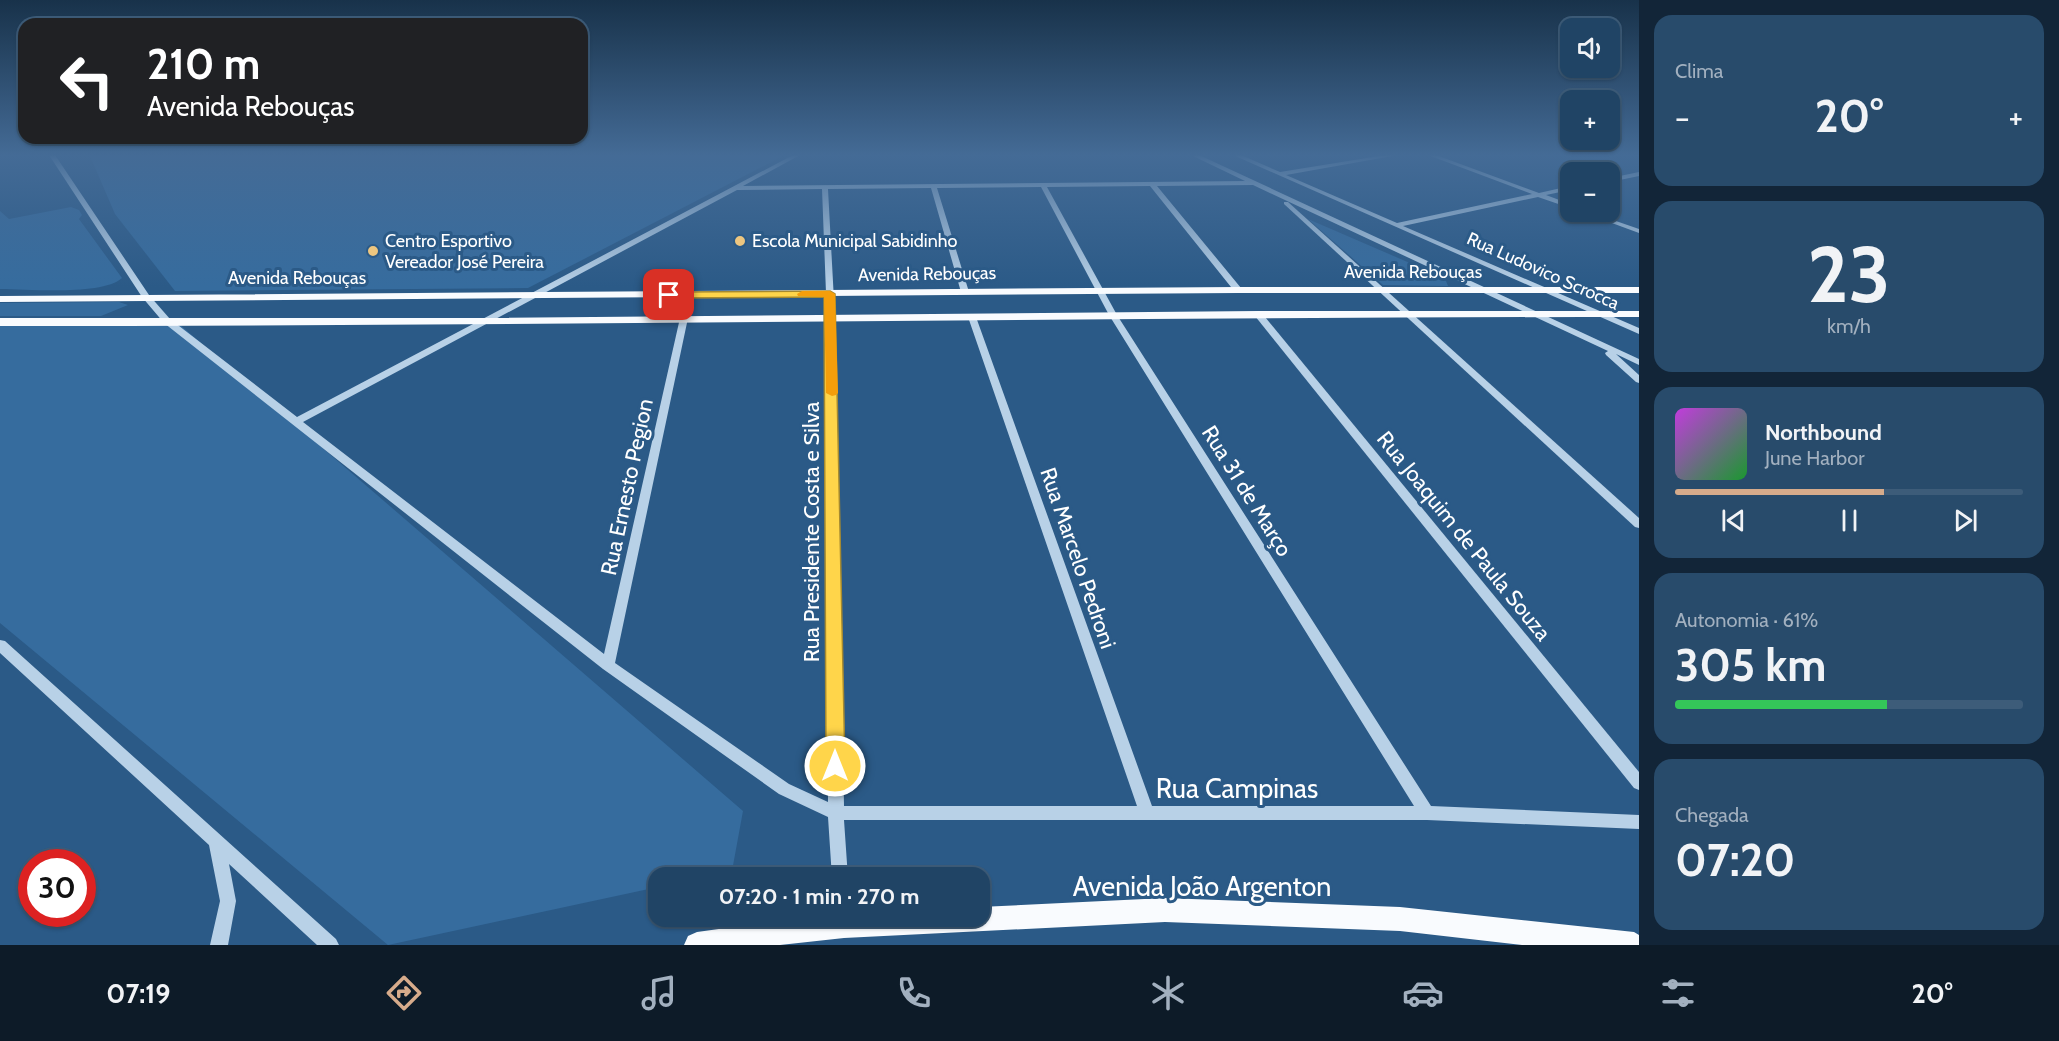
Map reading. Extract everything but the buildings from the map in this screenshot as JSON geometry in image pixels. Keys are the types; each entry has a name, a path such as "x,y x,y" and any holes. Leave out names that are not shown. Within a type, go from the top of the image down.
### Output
{"main road":[{"name":"Avenida Rebouças","path":"0,299 1238,290 1639,290"},
{"name":"Avenida Rebouças","path":"0,322 480,322 1113,315 1639,314"},
{"name":"Avenida João Argenton","path":"990,916 1165,910 1400,919 1634,945"},
{"name":"Avenida João Argenton","path":"697,945 811,927"}],"street":[{"path":"81,199 146,297 167,321 608,665 784,789 836,813"},
{"path":"295,422 715,199"},
{"name":"Rua Presidente Costa e Silva","path":"826,199 831,319 836,813 839,867"},
{"path":"938,199 965,292"},
{"name":"Rua 31 de Março","path":"1051,199 1113,315 1427,813"},
{"path":"1164,199 1238,290"},
{"path":"1283,199 1639,524"},
{"name":"Rua Ludovico Scrocca","path":"1287,199 1639,362"},
{"name":"Rua Ludovico Scrocca","path":"1337,199 1639,331"},
{"path":"1396,225 1519,199"},
{"path":"1613,222 1639,231"},
{"name":"Rua Joaquim de Paula Souza","path":"1258,314 1639,783"},
{"name":"Rua Marcelo Pedroni","path":"972,317 1147,813"},
{"name":"Rua Ernesto Pegion","path":"608,665 684,318"},
{"path":"1600,345 1639,380"},
{"path":"0,645 330,945"},
{"name":"Rua Campinas","path":"836,813 1427,813 1639,822"},
{"path":"216,839 228,901 219,945"}],"shaded area":[{"name":"Centro Esportivo Vereador José Pereira","path":"109,199 700,199 528,288 175,291 115,214"},
{"path":"71,207 79,210 82,215 79,219 122,278 112,284 82,289 0,289 0,211 9,219"},
{"path":"1308,219 1440,276 1448,286 1383,285"},
{"path":"119,302 128,305 101,316 0,316 0,303"},
{"path":"179,324 743,811 733,867 648,867 648,889 388,945 0,623 0,325"}],"slow traffic":[{"path":"802,294 830,294 832,393"}],"place":[{"name":"Escola Municipal Sabidinho","path":"740,241"},
{"name":"Centro Esportivo Vereador José Pereira","path":"373,251"}],"route":[{"path":"669,295 830,294 835,766"}]}
